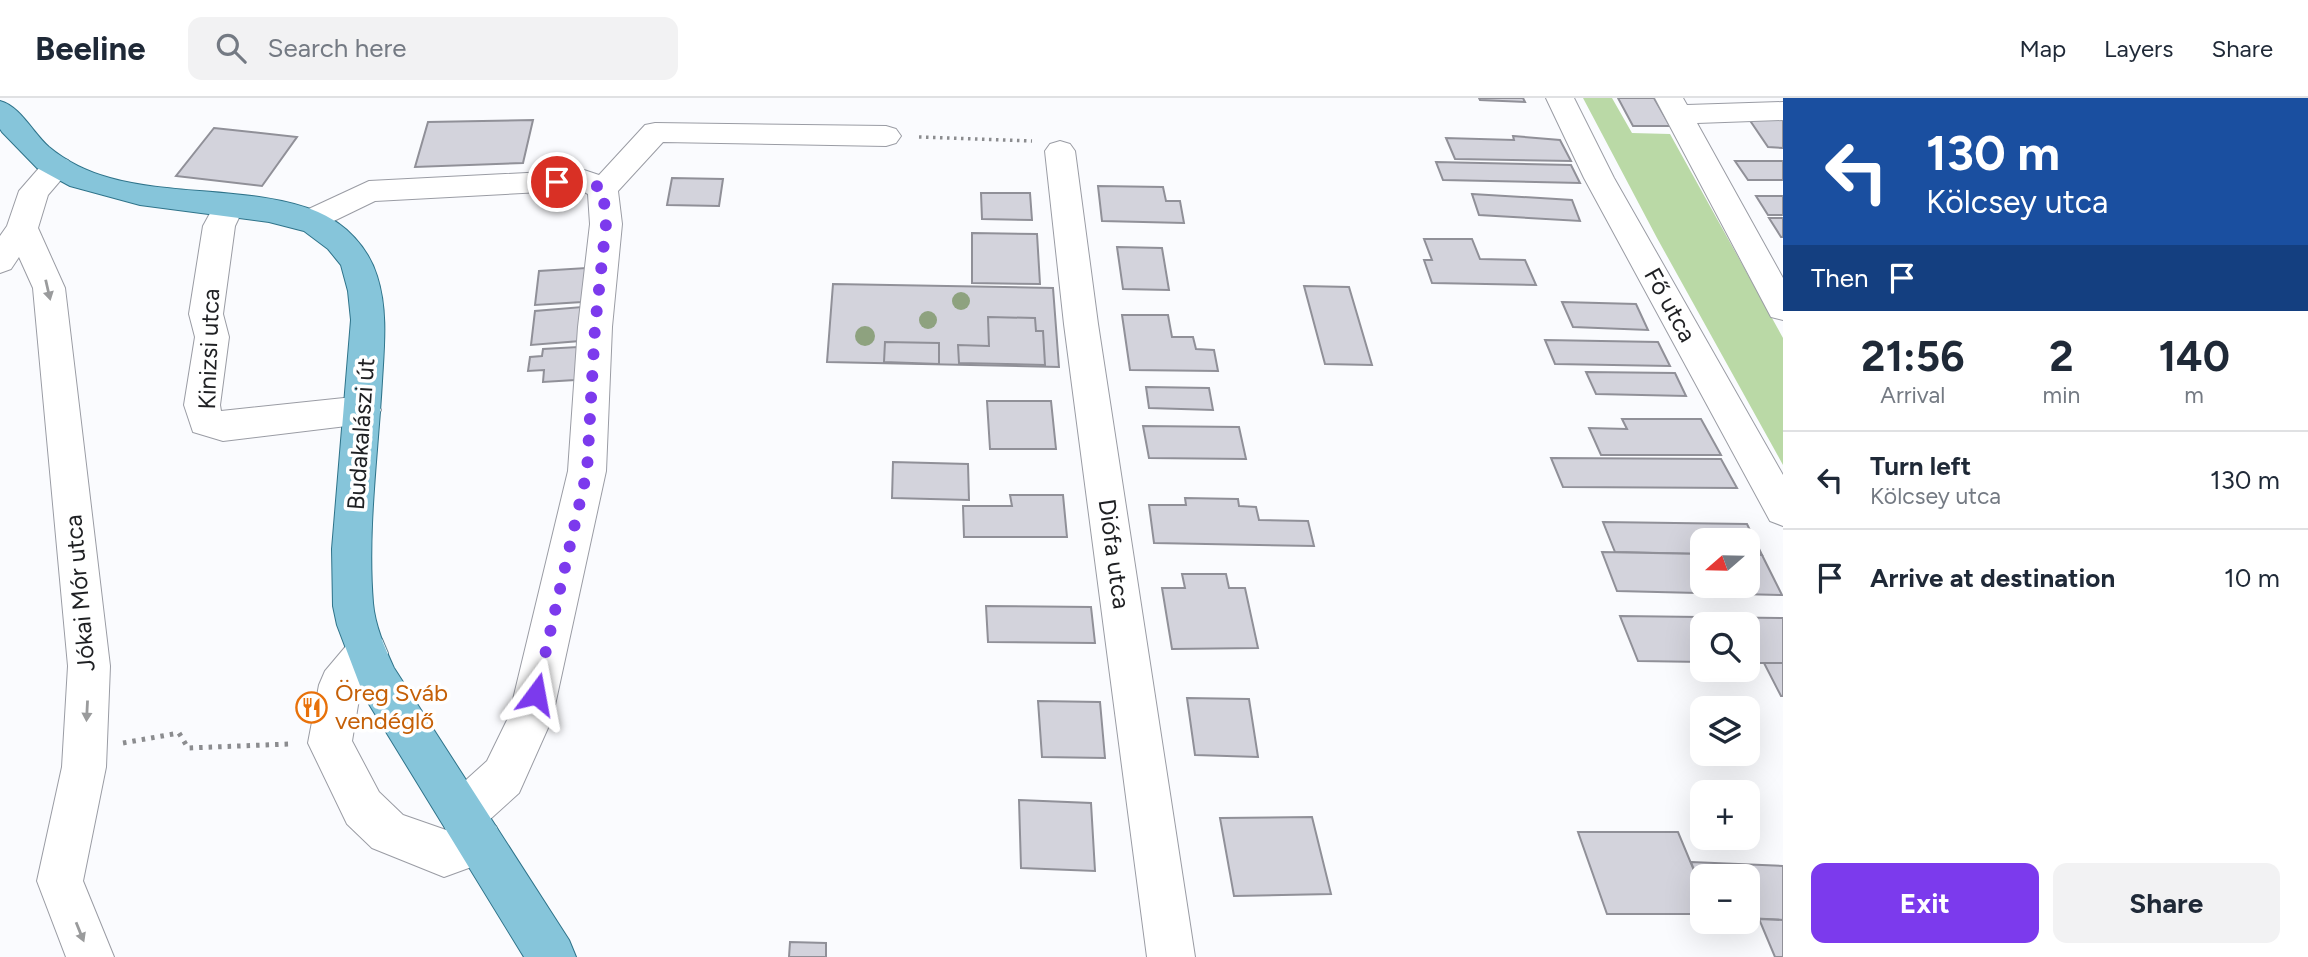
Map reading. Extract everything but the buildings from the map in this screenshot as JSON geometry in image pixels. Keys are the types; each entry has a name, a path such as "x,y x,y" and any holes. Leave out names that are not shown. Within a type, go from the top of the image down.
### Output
{"main road":[{"name":"Budakalászi út","path":"0,110 30,146 57,167 88,183 140,194 272,211 312,221 342,242 357,267 368,319 352,555 354,609 367,653 379,681 552,957"}],"street":[{"name":"Fő utca","path":"1560,98 1600,178 1783,510"},
{"path":"1673,106 1783,111"},
{"path":"1673,106 1783,308"},
{"path":"367,653 340,685 330,743 363,808 388,832 444,854 471,828 503,776 530,719 587,471 595,327 606,224 603,189 655,132 886,136"},
{"name":"Diófa utca","path":"1060,151 1081,324 1171,957"},
{"path":"0,261 22,228 34,191 57,167"},
{"path":"312,221 369,191 584,180 603,189"},
{"name":"Kinizsi utca","path":"230,205 219,226 206,314 212,337 202,405 206,422 223,426 363,410"},
{"name":"Jókai Mór utca","path":"22,228 49,288 89,666 84,768 60,881 90,957"}],"path":[{"path":"886,136 1054,142 1060,151"},
{"path":"85,750 180,733 188,748 330,743"}],"green space":[{"path":"1583,98 1612,98 1632,133 1670,134 1783,338 1783,465 1657,238"}],"place":[{"name":"Öreg Sváb vendéglő","path":"312,707"}],"route":[{"path":"536,694 587,471 595,327 606,224 603,189 584,180 557,182"}]}
